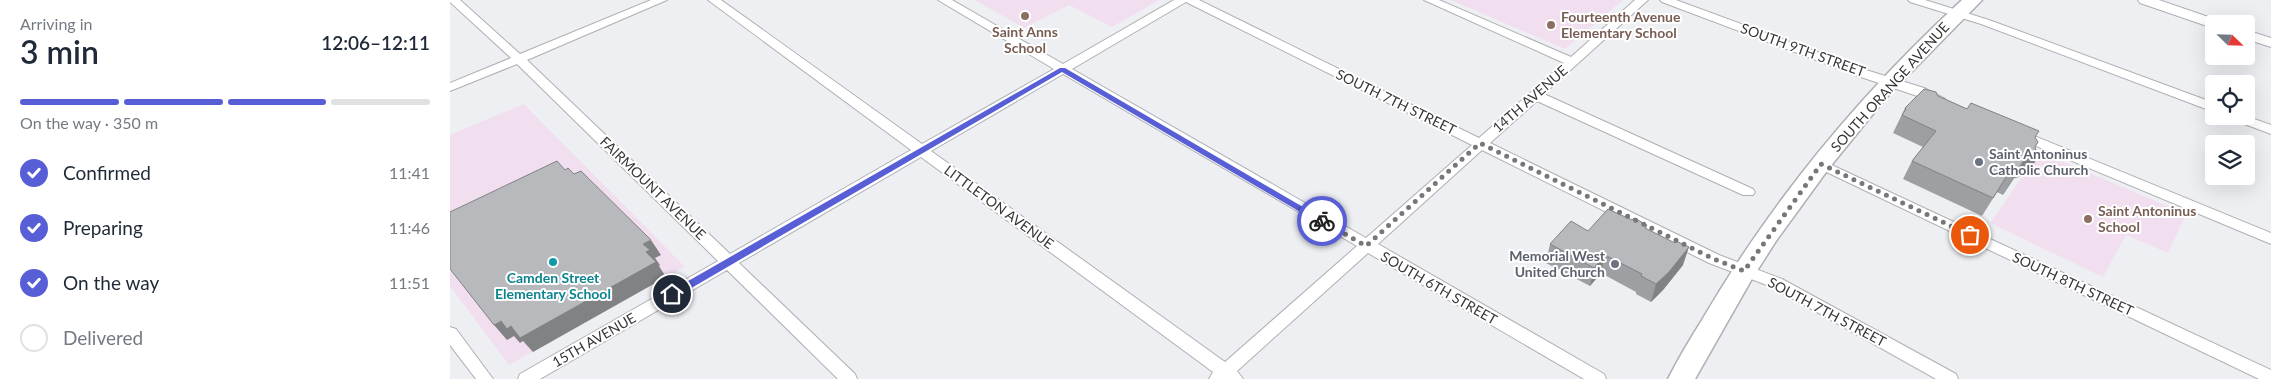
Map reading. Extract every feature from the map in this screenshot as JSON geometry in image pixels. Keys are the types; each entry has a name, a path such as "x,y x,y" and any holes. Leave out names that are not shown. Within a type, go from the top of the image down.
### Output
{"main road":[{"name":"SOUTH ORANGE AVENUE","path":"1681,379 1744,271 1821,164 1891,82 1965,7"}],"street":[{"name":"FAIRMOUNT AVENUE","path":"454,0 519,59 849,379"},
{"path":"450,87 661,0"},
{"name":"LITTLETON AVENUE","path":"714,0 1226,377"},
{"name":"SOUTH 6TH STREET","path":"944,0 1598,379"},
{"name":"15TH AVENUE","path":"526,379 1182,0"},
{"name":"SOUTH 7TH STREET","path":"1190,0 1714,259 1777,283 1950,379"},
{"path":"1430,0 1573,62"},
{"name":"14TH AVENUE","path":"1226,377 1366,246 1642,0"},
{"name":"SOUTH 9TH STREET","path":"1666,0 1947,103"},
{"path":"1914,0 1965,7 2205,104"},
{"path":"2145,0 2205,21"},
{"path":"2255,37 2271,43"},
{"path":"1535,95 1748,192"},
{"path":"2255,124 2271,130"},
{"path":"2012,131 2271,239"},
{"name":"SOUTH 8TH STREET","path":"1821,164 2271,377"},
{"path":"450,333 485,379"}],"shaded area":[{"name":"Saint Anns School","path":"975,0 1159,0 1112,27 1069,5 1024,28"},
{"name":"Fourteenth Avenue Elementary School","path":"1451,0 1623,0 1565,49"},
{"name":"Camden Street Elementary School","path":"524,104 685,267 509,365 450,286 450,135"},
{"name":"Saint Antoninus School","path":"2040,152 2186,214 2168,253 2126,235 2103,277 1990,223"}],"building":[{"path":"1924,89 1936,92 1938,96 1967,109 1971,103 2039,131 2035,137 2038,142 2035,147 2038,157 2024,160 2013,177 2008,174 1993,198 1912,161 1936,131 1902,115 1905,108"},
{"name":"Camden Street Elementary School","path":"557,161 565,170 568,168 574,174 581,171 651,240 643,244 650,250 646,252 656,262 520,338 511,326 507,329 501,321 494,325 450,269 450,212"},
{"path":"1608,209 1632,220 1634,218 1647,225 1645,228 1675,243 1676,241 1689,247 1669,272 1656,284 1641,276 1642,274 1605,255 1594,268 1550,244 1571,221 1588,231"}],"way so far":[{"path":"1322,221 1366,246 1480,143 1714,259 1744,271 1786,210 1821,164 1970,235"}],"place":[{"name":"Saint Anns School","path":"1025,16"},
{"name":"Fourteenth Avenue Elementary School","path":"1551,25"},
{"name":"Saint Antoninus Catholic Church","path":"1979,162"},
{"name":"Saint Antoninus School","path":"2088,219"},
{"name":"Camden Street Elementary School","path":"553,262"},
{"name":"Memorial West United Church","path":"1615,264"}],"route":[{"path":"672,294 1062,69 1322,221"}]}
